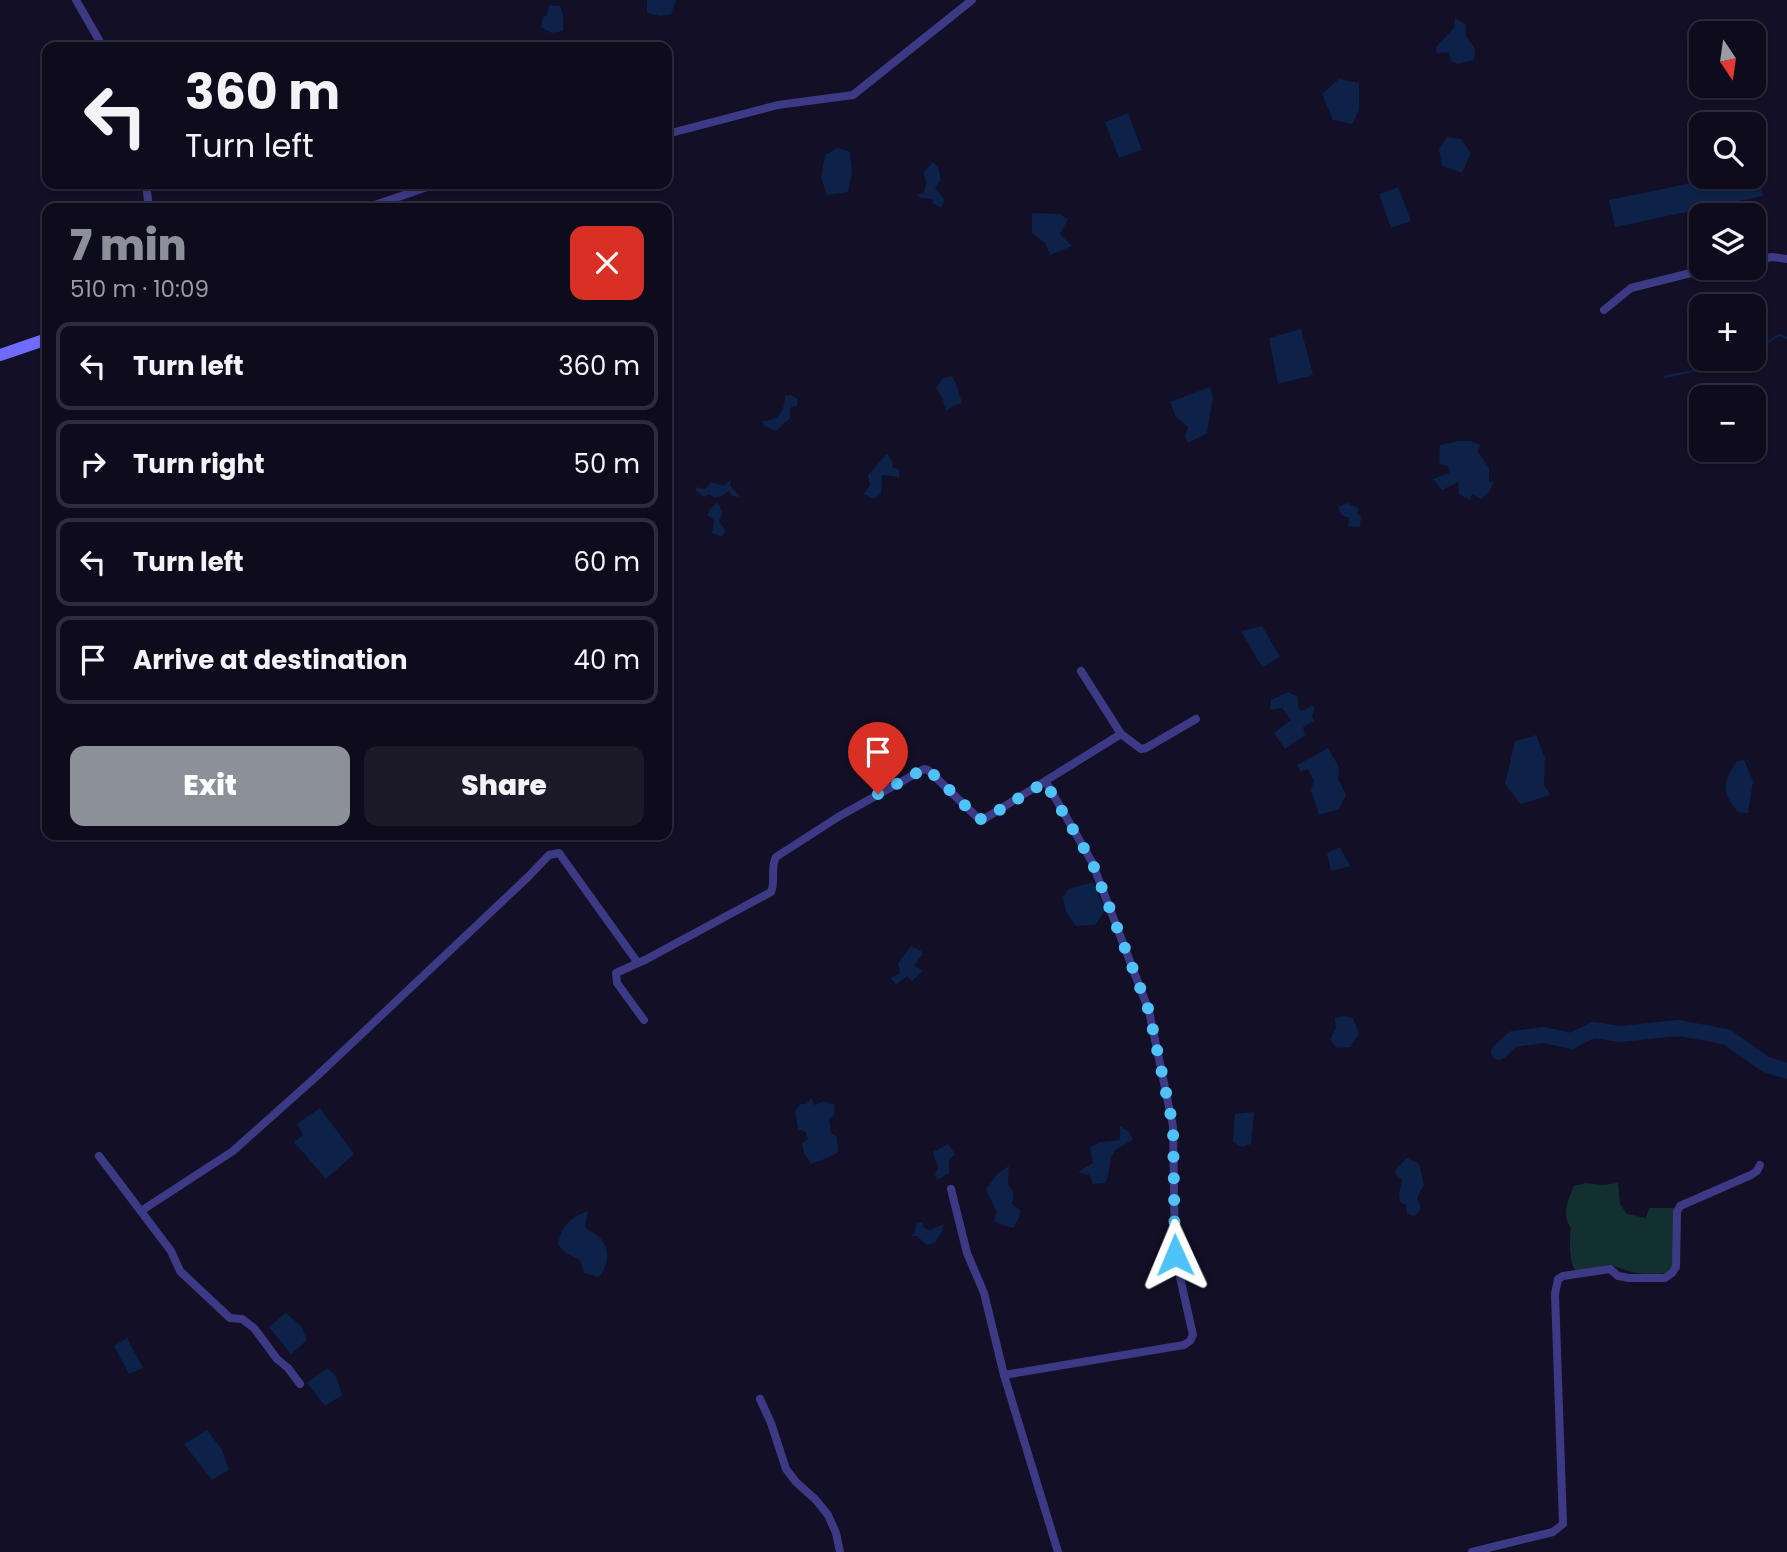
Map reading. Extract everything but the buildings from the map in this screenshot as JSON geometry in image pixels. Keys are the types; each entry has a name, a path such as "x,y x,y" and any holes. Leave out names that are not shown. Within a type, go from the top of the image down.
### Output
{"main road":[{"path":"0,355 42,341"}],"street":[{"path":"76,0 100,42"},
{"path":"672,133 778,105 853,95 972,0"},
{"path":"381,203 421,189"},
{"path":"1766,258 1787,259"},
{"path":"1604,310 1631,288 1689,274"},
{"path":"1081,671 1121,734 1143,749 1196,719"},
{"path":"644,1020 617,983 616,973 771,892 776,857 838,817 928,769 979,819 985,819 1121,734"},
{"path":"1004,1376 1184,1345 1190,1342 1193,1335 1175,1255 1173,1126 1149,1011 1092,862 1045,782"},
{"path":"141,1211 233,1151 317,1076 549,855 559,853 638,963"},
{"path":"99,1156 171,1251 180,1271 230,1318 242,1319 254,1328 300,1384"},
{"path":"1472,1552 1553,1532 1563,1524 1555,1294 1558,1279 1610,1269 1618,1276 1629,1278 1665,1278 1676,1267 1679,1206 1751,1175 1760,1165"},
{"path":"951,1189 967,1253 984,1293 1004,1376 1058,1552"},
{"path":"760,1399 786,1469 828,1515 840,1552"}],"green space":[{"path":"1586,1183 1618,1183 1620,1204 1627,1214 1646,1218 1649,1208 1674,1208 1674,1267 1666,1273 1655,1274 1636,1273 1608,1266 1586,1271 1576,1270 1571,1257 1571,1228 1566,1218 1567,1207 1574,1186"}],"water":[{"path":"647,0 676,0 671,14 661,16 647,13"},
{"path":"549,5 560,6 563,31 552,33 541,27"},
{"path":"1455,18 1465,24 1466,36 1475,49 1474,60 1458,64 1451,61 1449,52 1437,53 1436,47 1454,28"},
{"path":"1339,79 1359,83 1359,110 1352,124 1333,120 1322,94"},
{"path":"1128,113 1142,150 1119,158 1105,122"},
{"path":"1447,137 1461,139 1471,153 1462,173 1442,166 1439,149"},
{"path":"837,148 850,152 852,173 848,192 827,195 821,178 825,155"},
{"path":"933,162 941,179 935,188 945,200 941,208 933,203 933,199 917,195 924,193 924,172"},
{"path":"1689,184 1689,189 1762,189 1763,196 1730,203 1689,203 1689,212 1615,227 1609,200"},
{"path":"1398,187 1411,221 1391,228 1379,194"},
{"path":"1032,213 1060,214 1068,219 1060,234 1072,246 1050,255 1045,243 1032,233"},
{"path":"1301,329 1313,375 1278,384 1269,338"},
{"path":"952,376 962,403 946,411 936,388 942,379"},
{"path":"1210,387 1213,397 1207,433 1188,443 1185,437 1188,427 1176,417 1170,402"},
{"path":"785,396 798,399 797,406 790,408 790,418 776,431 764,426 763,421 780,414"},
{"path":"1459,441 1481,445 1477,450 1489,468 1489,482 1494,482 1489,492 1481,499 1472,494 1470,500 1459,494 1458,482 1442,490 1433,479 1449,473 1448,466 1439,464 1440,445"},
{"path":"887,454 893,468 899,469 899,477 882,475 881,494 873,499 864,494 870,485 868,475"},
{"path":"731,479 730,486 741,497 732,496 729,491 715,498 709,494 705,497 696,491 695,487 705,489 711,482 723,486"},
{"path":"717,502 723,512 719,521 725,530 723,537 712,533 714,520 707,515"},
{"path":"1347,503 1359,508 1357,514 1361,516 1360,527 1348,526 1349,518 1341,515 1338,507"},
{"path":"1262,626 1280,657 1262,667 1241,631"},
{"path":"1288,692 1298,697 1298,708 1302,711 1313,705 1314,721 1303,727 1305,735 1285,749 1274,733 1291,720 1282,708 1270,710 1271,700"},
{"path":"1536,735 1545,758 1544,785 1550,795 1521,804 1505,784 1515,741"},
{"path":"1328,748 1339,767 1338,779 1346,795 1339,809 1319,815 1311,790 1314,781 1308,769 1301,772 1297,765"},
{"path":"1744,760 1753,781 1748,813 1738,812 1726,792 1728,775 1737,761"},
{"path":"1340,847 1350,866 1331,871 1327,853"},
{"path":"1093,882 1105,910 1095,925 1076,926 1066,912 1063,897 1068,889"},
{"path":"911,946 923,954 914,965 922,971 912,981 907,976 896,985 891,978 900,973 898,963"},
{"path":"1335,1018 1353,1018 1359,1034 1350,1047 1337,1048 1330,1040 1336,1028"},
{"path":"812,1098 814,1105 824,1101 835,1105 834,1115 829,1119 831,1133 837,1137 838,1152 811,1164 804,1153 802,1143 808,1139 806,1132 798,1129 795,1110"},
{"path":"320,1108 354,1154 326,1179 294,1142 303,1135 297,1124"},
{"path":"1254,1112 1251,1144 1242,1147 1233,1142 1235,1114"},
{"path":"1120,1126 1129,1132 1133,1140 1114,1152 1105,1183 1093,1184 1089,1175 1078,1172 1093,1163 1090,1147 1100,1142 1120,1140"},
{"path":"948,1144 955,1154 949,1161 949,1173 937,1180 935,1174 938,1168 933,1152"},
{"path":"1407,1158 1419,1164 1424,1185 1417,1198 1421,1209 1414,1216 1407,1214 1406,1205 1400,1202 1402,1180 1394,1172"},
{"path":"1009,1166 1008,1184 1014,1194 1012,1204 1020,1210 1013,1228 994,1221 997,1212 986,1190 997,1174"},
{"path":"588,1211 585,1227 604,1242 607,1253 604,1268 598,1277 584,1273 580,1260 566,1253 558,1245 567,1224"},
{"path":"922,1222 924,1228 930,1230 944,1224 935,1243 927,1245 917,1236 911,1236 915,1233 916,1224"},
{"path":"286,1313 301,1326 307,1340 291,1354 269,1327"},
{"path":"127,1338 143,1368 129,1374 114,1346"},
{"path":"327,1368 336,1376 342,1395 325,1406 307,1383"},
{"path":"207,1430 222,1450 229,1470 212,1480 184,1444"}],"waterway":[{"path":"1665,377 1715,364 1741,368 1753,363 1768,342 1779,335 1787,338"},
{"path":"1499,1052 1513,1039 1544,1035 1572,1041 1593,1030 1620,1034 1679,1028 1727,1037 1765,1064 1787,1071"}],"route":[{"path":"878,794 928,769 979,819 985,819 1045,782 1092,862 1149,1011 1173,1126 1175,1255"}]}
